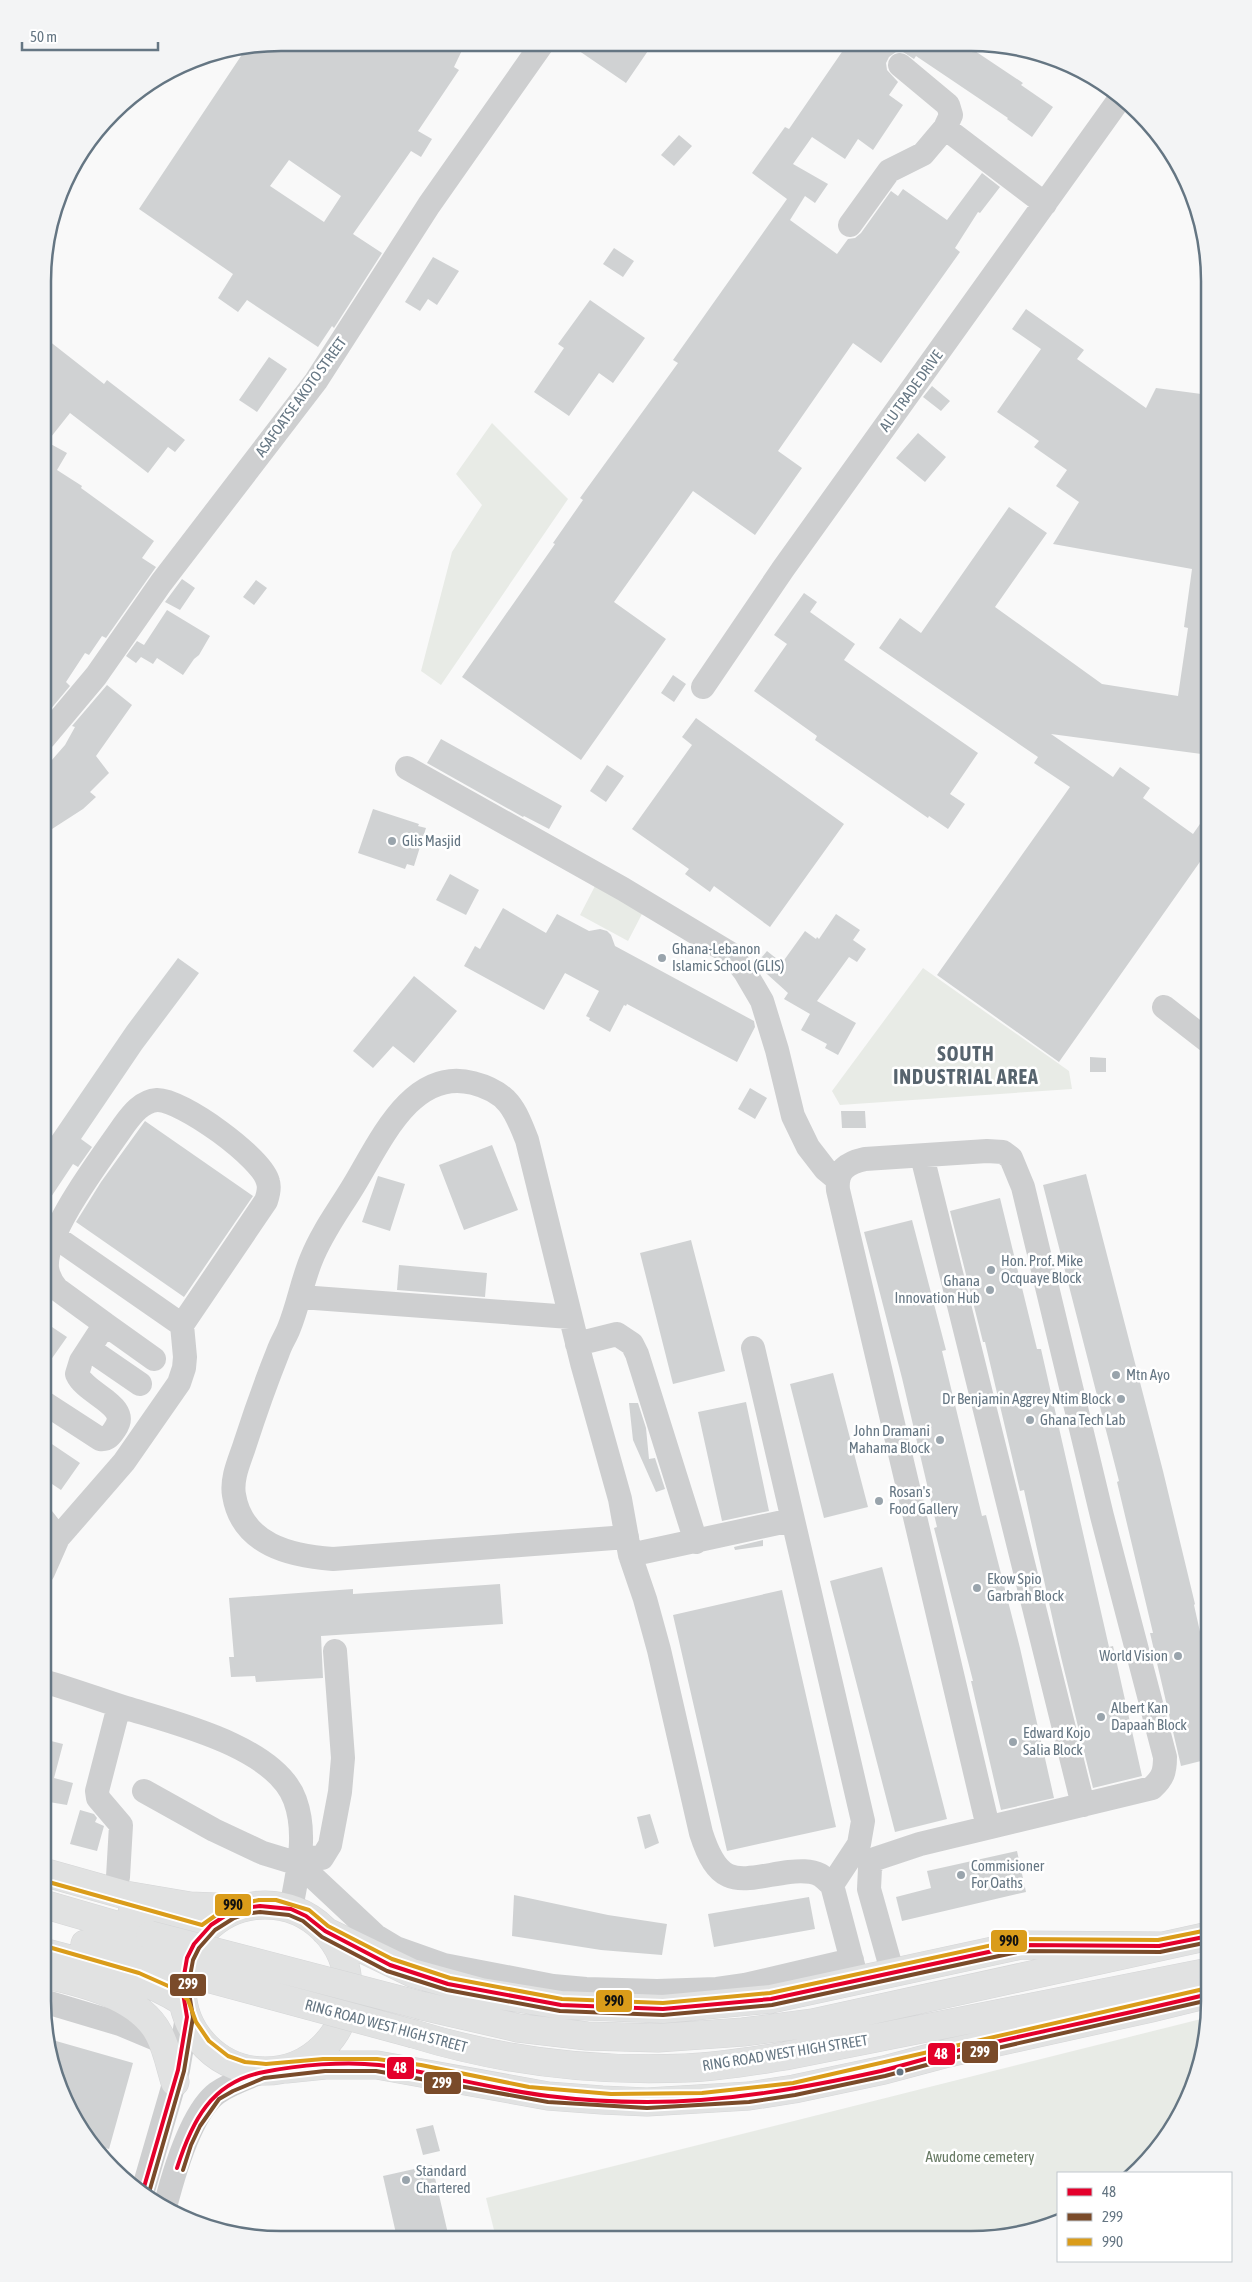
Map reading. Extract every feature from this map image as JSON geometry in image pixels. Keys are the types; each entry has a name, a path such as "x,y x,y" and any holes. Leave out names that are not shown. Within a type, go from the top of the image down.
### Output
{"main road":[{"path":"51,1874 125,1895 190,1906 244,1908 268,1906 291,1910 306,1916 325,1931 336,1944 346,1968 348,1994 345,2011 339,2027 330,2042 317,2054 302,2063 274,2070"},
{"path":"51,1889 203,1932"},
{"name":"RING ROAD WEST HIGH STREET","path":"51,1906 266,1966 518,2028 587,2036 658,2038 734,2033 812,2023 1201,1938"},
{"path":"185,2010 183,1972 191,1951 203,1932 219,1919 244,1908"},
{"name":"RING ROAD WEST HIGH STREET","path":"325,1931 412,1974 481,1992 561,2005 663,2009 740,2003 854,1970 892,1971 1021,1944 1159,1946"},
{"name":"RING ROAD WEST HIGH STREET","path":"51,1934 476,2050 571,2066 635,2070 687,2068 785,2056 1201,1974"},
{"path":"51,1955 146,1983 163,1990 185,2010 199,2038 216,2056 230,2064 274,2070 325,2065 377,2065 548,2096 647,2102 749,2096 794,2090 1201,1996"},
{"path":"51,1976 71,1981 119,1998 143,2013 159,2032 175,2082"}],"street":[{"name":"ASAFOATSE AKOTO STREET","path":"51,730 96,676 161,583 316,380 429,205 537,51"},
{"path":"850,225 889,171 923,154 945,128 951,115 948,105 900,65"},
{"name":"ALU TRADE DRIVE","path":"703,686 789,561 1116,103"},
{"path":"945,128 1045,204"},
{"path":"407,768 623,889 731,954 745,972 762,1001 777,1050 793,1116 808,1147 825,1169 837,1179 988,1827"},
{"path":"1164,1007 1201,1036"},
{"path":"299,1861 359,1922 396,1948 444,1965 500,1977 586,1989 689,1990 745,1985 854,1970 832,1885 821,1875 800,1871 746,1880 735,1878 718,1868 708,1854 701,1834 659,1650 628,1546 620,1499 577,1344 534,1169 518,1116 510,1103 498,1093 481,1085 456,1080 442,1082 415,1097 380,1140 321,1237 310,1261 301,1297 253,1418 234,1484 234,1496 250,1530 265,1542 284,1551 308,1557 333,1559 628,1546 696,1542 792,1520"},
{"path":"51,1247 54,1236 124,1124 132,1113 144,1103 157,1100 171,1103 206,1123 241,1147 261,1167 268,1181 266,1201 182,1325 185,1357 179,1383 120,1468 58,1538 51,1554"},
{"path":"837,1179 843,1168 852,1162 883,1157 987,1151 1003,1152 1011,1158 1016,1167 1031,1221 1102,1516 1165,1757 1165,1772 1160,1781 1152,1788 988,1827 875,1859 870,1868 869,1889 892,1971"},
{"path":"922,1156 1083,1805"},
{"path":"54,1236 182,1325"},
{"path":"51,1282 57,1289 154,1359"},
{"path":"301,1297 570,1317"},
{"path":"51,1407 100,1439 111,1435 120,1421 120,1414 84,1385 76,1374 105,1324"},
{"path":"577,1344 598,1337 617,1334 632,1344 637,1354 696,1542"},
{"path":"753,1348 863,1821 862,1835 853,1855 832,1885"},
{"path":"89,1349 140,1384"},
{"path":"51,1529 58,1538"},
{"path":"144,1791 214,1830 263,1853 299,1861 322,1858 330,1845 340,1792 343,1758 335,1651"},
{"path":"51,1684 210,1734 258,1758 287,1786 294,1798 301,1829 299,1861 291,1910"},
{"path":"118,1877 121,1825 98,1798 97,1790 119,1706"},
{"path":"51,2004 120,2024 163,2042"},
{"path":"144,2186 175,2082 185,2010"},
{"path":"167,2201 185,2143 204,2109 215,2094 230,2085 274,2070"}],"green space":[{"path":"492,423 568,499 441,685 421,671 452,552 482,505 456,474"},
{"path":"595,886 643,912 628,941 580,915"},
{"path":"923,968 1069,1071 1072,1089 840,1105 832,1091"},
{"name":"Awudome cemetery","path":"1200,2019 1189,2075 1170,2116 1144,2152 1124,2172 1057,2172 1057,2214 1030,2223 1001,2229 971,2231 494,2231 486,2198"}],"building":[{"path":"281,51 462,51 454,67 459,70 418,131 432,139 421,157 411,151 353,234 382,253 334,328 332,326 318,347 247,300 238,312 218,298 233,274 139,209 242,55","holes":["289,160 341,196 324,222 270,186"]},
{"path":"579,51 648,51 626,83"},
{"path":"843,51 975,51 1023,83 1021,85 1053,107 1032,137 1008,118 916,56 914,59 903,52 896,52 889,57 886,63 887,70 898,82 889,95 903,105 873,150 858,139 845,159 812,137 793,164 828,184 815,203 805,196 790,220 837,254 848,239 855,238 861,233 891,191 898,196 903,189 947,220 982,173 1000,187 980,213 978,212 955,248 960,252 881,363 853,343 778,451 802,468 755,535 693,491 614,602 666,639 581,760 462,677 555,544 553,543 583,500 580,498 678,363 673,360 787,199 752,173 785,127 789,129"},
{"path":"679,135 692,146 674,166 661,155"},
{"path":"614,248 634,261 623,277 603,264"},
{"path":"433,257 459,271 437,305 428,299 420,311 405,302"},
{"path":"590,300 645,338 613,383 599,373 569,416 534,392 564,348 558,344"},
{"path":"1026,309 1084,350 1077,359 1146,408 1156,388 1201,394 1201,754 1051,734 1113,777 1120,767 1150,788 1143,798 1193,834 1201,822 1201,860 1059,1062 937,975 1070,787 1034,763 1038,757 879,648 900,618 921,633 1009,507 1047,533 995,607 1102,684 1178,696 1188,628 1184,627 1192,569 1053,544 1079,502 1056,486 1067,470 1034,447 1039,441 997,412 1041,349 1012,329"},
{"path":"51,342 104,384 107,380 185,440 175,452 168,447 148,473 70,413 51,437"},
{"path":"269,357 287,369 257,412 239,400"},
{"path":"932,386 950,401 941,411 923,397"},
{"path":"918,433 946,457 925,482 896,458"},
{"path":"51,444 67,453 57,470 82,486 81,488 154,541 142,558 156,567 106,638 102,636 89,655 85,653 66,682 70,686 51,709"},
{"path":"182,579 195,588 180,610 165,602"},
{"path":"256,580 267,588 254,605 243,597"},
{"path":"804,593 817,602 810,612 855,644 844,660 978,753 950,794 965,804 948,829 929,816 928,818 815,740 817,736 754,691 787,644 774,635"},
{"path":"167,610 210,636 199,655 183,675 157,658 153,664 141,657 136,663 126,656 137,641 144,645"},
{"path":"673,675 686,684 674,702 661,693"},
{"path":"107,685 132,705 96,756 109,773 90,792 96,797 83,809 52,829 51,761 65,745 75,727 72,726"},
{"path":"696,718 844,824 770,927 714,886 710,892 685,874 689,869 632,829 692,745 682,737"},
{"path":"441,739 562,806 549,829 523,817 427,763"},
{"path":"607,765 624,776 606,802 590,791"},
{"name":"Glis Masjid","path":"373,809 426,828 414,866 407,864 405,869 358,853"},
{"path":"450,874 479,890 466,915 436,900"},
{"path":"503,908 546,933 557,914 589,931 600,929 607,931 611,935 615,946 754,1021 755,1027 737,1062 627,1004 626,1006 624,1005 610,1032 589,1020 590,1018 586,1016 599,991 565,973 544,1010 464,966 475,946 480,949"},
{"path":"836,914 860,930 853,940 866,949 857,962 849,957 817,1001 856,1023 838,1055 825,1048 827,1044 801,1030 810,1014 784,999 788,993 756,964 767,951 782,963 805,931 819,939"},
{"path":"178,958 199,973 142,1049 81,1139 92,1147 78,1167 73,1164 51,1197 51,1137 127,1026"},
{"path":"414,976 457,1011 414,1063 393,1046 373,1068 353,1051"},
{"path":"1090,1057 1106,1058 1106,1072 1090,1072"},
{"path":"750,1088 767,1098 755,1119 738,1109"},
{"path":"841,1111 865,1111 866,1128 842,1128"},
{"path":"145,1121 253,1196 184,1297 76,1222 101,1182"},
{"path":"492,1145 518,1210 464,1230 439,1165"},
{"path":"1086,1174 1163,1471 1195,1604 1201,1636 1201,1761 1181,1766 1150,1633 1153,1633 1117,1482 1119,1481 1043,1185"},
{"path":"378,1176 405,1184 390,1231 362,1222"},
{"path":"1000,1198 1037,1349 1041,1349 1109,1647 1113,1646 1142,1776 1093,1788 1061,1657 1024,1490 1020,1491 985,1342 983,1342 950,1211"},
{"path":"912,1220 946,1350 942,1351 982,1516 986,1515 1020,1648 1054,1798 1001,1810 971,1681 973,1681 934,1528 937,1527 902,1378 864,1232"},
{"path":"691,1240 725,1371 673,1384 640,1253"},
{"path":"399,1265 487,1273 485,1297 397,1290"},
{"path":"51,1326 67,1337 51,1360"},
{"path":"833,1373 868,1507 824,1518 790,1384"},
{"path":"746,1402 769,1511 722,1521 698,1412"},
{"path":"629,1403 638,1403 646,1428 649,1459 655,1458 665,1489 656,1492 633,1440"},
{"path":"51,1443 80,1463 61,1490 51,1483"},
{"path":"763,1540 763,1546 735,1550 734,1547"},
{"path":"882,1567 947,1819 895,1832 830,1581"},
{"path":"500,1584 503,1624 321,1636 323,1678 256,1682 255,1676 231,1677 229,1657 234,1657 229,1598 353,1589 353,1594"},
{"path":"782,1590 836,1827 727,1851 673,1615"},
{"path":"51,1741 63,1744 54,1778 73,1783 67,1805 51,1802"},
{"path":"80,1810 94,1814 97,1818 95,1822 104,1826 97,1851 70,1844"},
{"path":"650,1814 659,1843 645,1849 637,1817"},
{"path":"1017,1851 1026,1892 902,1921 896,1897 931,1888 927,1871"},
{"path":"514,1895 608,1915 667,1924 662,1955 601,1950 512,1936"},
{"path":"809,1897 815,1929 714,1947 708,1914"},
{"path":"55,2041 133,2063 109,2149 105,2148 90,2129 75,2103 63,2075"},
{"path":"433,2125 440,2151 423,2155 416,2129"},
{"path":"432,2165 447,2231 395,2231 383,2176"}],"transit line":[{"name":"990","path":"51,1883 202,1925 229,1906 259,1900 276,1900 309,1910 328,1926 392,1959 450,1978 562,1999 663,2003 770,1993 1020,1939 1158,1940 1201,1931"},
{"name":"48","path":"144,2186 178,2070 187,2017 182,1987 187,1958 194,1944 211,1925 231,1912 244,1908 260,1906 291,1909 306,1916 325,1931 390,1965 448,1984 561,2005 663,2009 771,1999 1021,1945 1159,1946 1201,1938"},
{"name":"299","path":"150,2190 184,2071 193,2017 188,1987 193,1960 199,1948 215,1930 234,1918 245,1914 260,1912 289,1915 303,1921 322,1937 387,1971 447,1990 560,2011 663,2015 772,2005 1022,1951 1160,1952 1201,1944"},
{"name":"990","path":"51,1948 139,1973 175,1989 188,2000 196,2022 209,2041 228,2056 245,2062 266,2064 323,2059 377,2059 421,2065 529,2087 611,2094 702,2093 793,2083 1201,1990"},
{"name":"48","path":"177,2168 189,2135 206,2106 217,2094 230,2085 246,2077 264,2072 322,2064 351,2063 400,2068 527,2093 560,2097 635,2102 706,2100 765,2093 881,2071 951,2052 1201,1996"},
{"name":"299","path":"183,2170 191,2145 200,2126 219,2099 264,2078 325,2071 376,2071 548,2102 647,2108 749,2102 795,2095 885,2076 949,2059 1201,2002"}],"place":[{"name":"Glis Masjid","path":"392,841"},
{"name":"Ghana-Lebanon Islamic School (GLIS)","path":"662,958"},
{"name":"Hon. Prof. Mike Ocquaye Block","path":"991,1270"},
{"name":"Ghana Innovation Hub","path":"990,1290"},
{"name":"Mtn Ayo","path":"1116,1375"},
{"name":"Dr Benjamin Aggrey Ntim Block","path":"1121,1399"},
{"name":"Ghana Tech Lab","path":"1030,1420"},
{"name":"John Dramani Mahama Block","path":"940,1440"},
{"name":"Rosan's Food Gallery","path":"879,1501"},
{"name":"Ekow Spio Garbrah Block","path":"977,1588"},
{"name":"World Vision","path":"1178,1656"},
{"name":"Albert Kan Dapaah Block","path":"1101,1717"},
{"name":"Edward Kojo Salia Block","path":"1013,1742"},
{"name":"Commisioner For Oaths","path":"961,1875"},
{"name":"Standard Chartered","path":"406,2180"}],"district":[{"name":"SOUTH INDUSTRIAL AREA","path":"966,1066"}]}
